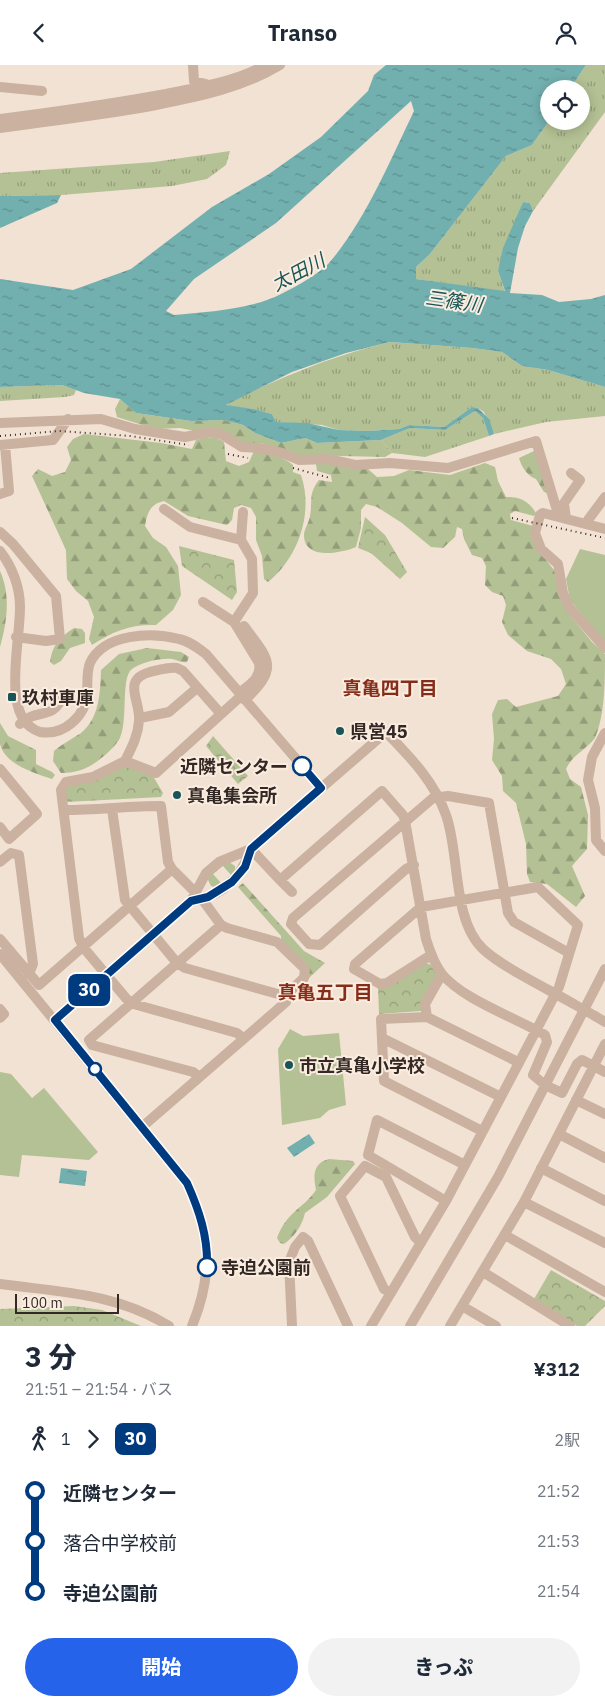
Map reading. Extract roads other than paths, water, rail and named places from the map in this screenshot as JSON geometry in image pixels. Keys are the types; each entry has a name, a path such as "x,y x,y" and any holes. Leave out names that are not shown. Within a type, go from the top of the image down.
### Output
{"street":[{"path":"193,65 194,81 210,84 265,65"},
{"path":"0,128 101,115 196,97 241,85 280,65"},
{"path":"0,119 114,103 210,84 233,82 241,85"},
{"path":"0,87 42,91"},
{"path":"0,494 9,491 2,445 53,440 68,419"},
{"path":"0,423 101,419 135,429 185,437 210,432 221,434 242,447 259,448 282,453 299,460 328,459 354,465 390,463 448,468 536,441 563,518"},
{"path":"563,518 564,503 580,480 571,473"},
{"path":"587,524 605,497"},
{"path":"164,509 190,527 241,540"},
{"path":"234,622 253,593 252,559 241,540 243,512"},
{"path":"605,529 543,513 540,515 535,533 541,549 558,565 563,593 569,607 605,648"},
{"path":"0,532 14,545 56,596 60,639 46,641 16,637"},
{"path":"0,551 14,574 20,605 5,692 8,709 20,724 43,732 65,728 70,724 84,707 87,694 87,674 96,655 110,643 130,636 180,639 206,654 321,788"},
{"path":"203,602 234,622 255,655 260,671 242,696"},
{"path":"125,761 156,773 221,714 266,677 268,667 264,654 244,626"},
{"path":"221,714 183,671 177,668 142,675 136,679 135,685 140,718 136,738 125,761 94,776 66,782 61,790 79,937 83,947 130,1003 237,1033 243,1038"},
{"path":"140,718 169,712 197,688"},
{"path":"20,724 28,716 50,713 59,706 63,695"},
{"path":"196,897 203,877 219,862 251,849 386,732 422,771 439,796 450,832 467,923 473,936 483,949 605,1022"},
{"path":"605,733 592,757 588,780 595,807 596,840 605,851"},
{"path":"0,769 37,814 9,839 0,827"},
{"path":"280,880 382,791 405,821 431,955 442,974 459,989 545,1035 547,1042 534,1075 545,1085 562,1093 582,1060 605,1071"},
{"path":"414,865 406,869 320,945 309,944 291,924 293,918 405,821 433,798 439,796 489,803 508,913 514,922 569,953"},
{"path":"64,810 161,806 168,862 196,897 221,925 276,942 305,969 304,978 285,996"},
{"path":"112,809 124,900 177,963 184,968 285,996"},
{"path":"55,1020 196,897 218,892 240,873 251,849"},
{"path":"251,849 292,892"},
{"path":"0,863 11,853 19,855 33,964 29,973"},
{"path":"227,858 232,860 240,873"},
{"path":"0,939 39,985 172,869"},
{"path":"203,877 211,890 218,892"},
{"path":"371,1326 446,1201 559,987 578,925 538,887 421,907 355,964 354,969 380,984 387,983 431,955"},
{"path":"198,1076 193,1072 92,1045 89,1040 221,925"},
{"path":"0,955 187,1183 197,1205 205,1234 207,1278 200,1306 192,1326"},
{"path":"410,1326 498,1177 605,969"},
{"path":"426,1017 425,1004 442,974"},
{"path":"142,1127 198,1076 286,1002 285,996"},
{"path":"0,1009 4,1014 0,1018"},
{"path":"482,1131 384,1081 381,1019 426,1017 518,1062"},
{"path":"382,1038 500,1097"},
{"path":"450,1326 524,1202 605,1044"},
{"path":"576,1100 605,1115"},
{"path":"446,1201 368,1155 377,1121 465,1165"},
{"path":"559,1133 605,1158"},
{"path":"391,1293 384,1289 340,1196 365,1166 386,1177 415,1237 422,1243"},
{"path":"541,1168 605,1201"},
{"path":"524,1202 605,1243"},
{"path":"505,1235 605,1292"},
{"path":"292,1326 289,1262 295,1247 303,1237 308,1241 348,1326"},
{"path":"483,1272 570,1326"},
{"path":"0,1284 92,1296 121,1303 149,1314 168,1326"},
{"path":"462,1306 496,1326"}],"water":[{"name":"三篠川","path":"386,65 586,65 576,80 540,80 540,130 543,130 532,145 506,156 430,254 416,267 416,279 505,291 498,271 503,248 523,202 530,203 533,211 525,226 518,248 510,293 542,295 559,302 591,299 605,295 605,387 548,370 522,366 502,352 390,342 346,353 292,372 226,405 272,414 276,422 307,423 339,430 367,431 399,429 409,425 444,427 472,407 478,408 489,419 494,434 489,436 483,418 475,411 445,430 410,428 381,440 317,443 305,438 281,443 255,433 243,425 224,420 191,421 136,413 120,399 84,393 62,385 0,387 0,279 73,290 131,269 212,207 269,174 321,137 368,91 374,75","holes":["411,101 414,111 365,210 342,247 329,263 313,276 293,288 257,303 200,313 174,315 166,311 194,279 276,223"]},
{"path":"61,195 57,203 0,228 0,196"},
{"path":"309,1134 315,1143 294,1157 287,1148"},
{"path":"61,1168 87,1171 85,1186 59,1183"}],"railway":[{"path":"0,436 59,431 130,436 189,445"},
{"path":"228,454 248,458"},
{"path":"293,468 330,478"},
{"path":"512,518 605,538"}],"place":[{"name":"玖村車庫","path":"12,697"},
{"name":"県営45","path":"340,731"},
{"name":"近隣センター","path":"302,766"},
{"name":"真亀集会所","path":"177,795"},
{"name":"市立真亀小学校","path":"289,1065"},
{"name":"寺迫公園前","path":"207,1267"}],"district":[{"name":"真亀四丁目","path":"390,688"},
{"name":"真亀五丁目","path":"325,992"}],"water label":[{"name":"太田川","path":"298,272"}]}
